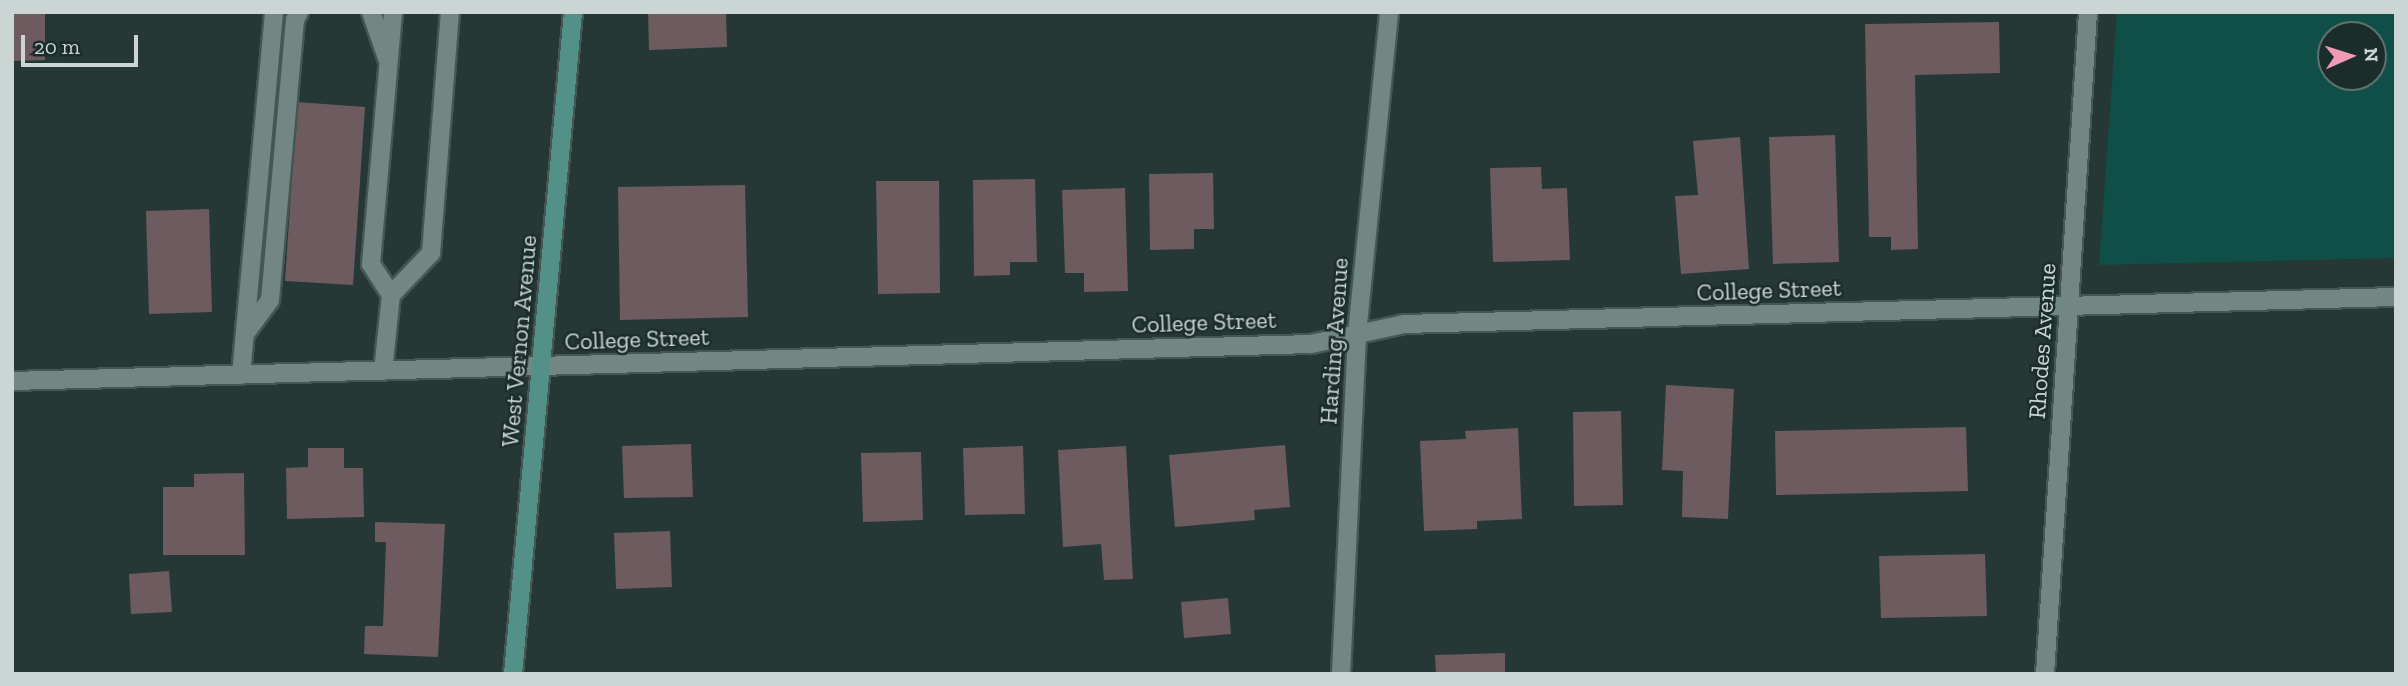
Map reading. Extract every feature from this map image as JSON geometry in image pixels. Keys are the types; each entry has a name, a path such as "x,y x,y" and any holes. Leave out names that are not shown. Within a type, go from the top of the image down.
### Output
{"main road":[{"name":"West Vernon Avenue","path":"513,674 573,12"}],"street":[{"path":"241,375 274,12"},
{"path":"245,334 270,300 295,20 299,12"},
{"path":"371,12 390,64"},
{"path":"391,296 371,264 393,12"},
{"path":"383,371 391,296 430,253 450,12"},
{"name":"Harding Avenue","path":"1341,674 1357,334 1389,12"},
{"name":"Rhodes Avenue","path":"2045,674 2088,12"},
{"name":"College Street","path":"12,381 1311,344 1404,324 2396,297"}],"green space":[{"path":"2117,12 2396,12 2396,258 2099,265"}],"building":[{"path":"12,12 45,12 45,60 12,61"},
{"path":"648,12 726,12 727,47 649,50"},
{"path":"1999,22 2000,73 1915,75 1918,249 1891,250 1891,237 1869,237 1865,24"},
{"path":"297,102 365,107 353,285 285,281"},
{"path":"1835,135 1839,262 1773,264 1769,137"},
{"path":"1740,137 1749,269 1681,274 1675,196 1698,195 1693,141"},
{"path":"1541,167 1542,189 1567,188 1570,260 1493,262 1490,168"},
{"path":"1213,173 1214,229 1194,229 1194,249 1150,250 1149,174"},
{"path":"1035,179 1037,262 1010,262 1010,275 974,276 973,180"},
{"path":"876,181 939,181 940,293 878,294"},
{"path":"745,185 748,317 620,320 618,187"},
{"path":"1125,188 1128,291 1084,292 1084,273 1065,273 1062,190"},
{"path":"209,209 212,312 149,314 146,211"},
{"path":"1666,385 1734,389 1728,519 1682,517 1683,471 1662,470"},
{"path":"1621,411 1623,505 1574,506 1573,412"},
{"path":"1966,427 1968,491 1776,495 1775,431"},
{"path":"1518,428 1522,519 1477,521 1477,529 1424,531 1420,441 1466,439 1465,431"},
{"path":"691,444 693,497 624,498 622,446"},
{"path":"1285,445 1290,507 1254,510 1255,520 1175,527 1169,455"},
{"path":"1023,446 1025,514 965,515 963,448"},
{"path":"1126,446 1133,579 1104,580 1101,544 1063,547 1058,450"},
{"path":"308,448 344,448 344,468 363,468 364,517 287,519 286,468 308,467"},
{"path":"921,452 923,520 863,522 861,453"},
{"path":"244,473 245,555 163,555 163,487 194,487 194,474"},
{"path":"375,522 445,524 438,657 364,654 365,626 383,626 386,542 375,542"},
{"path":"670,531 672,587 616,589 614,533"},
{"path":"1985,554 1987,616 1881,618 1879,556"},
{"path":"169,571 172,612 131,614 129,574"},
{"path":"1228,598 1231,634 1184,638 1181,602"},
{"path":"1505,653 1505,674 1436,674 1435,655"}]}
